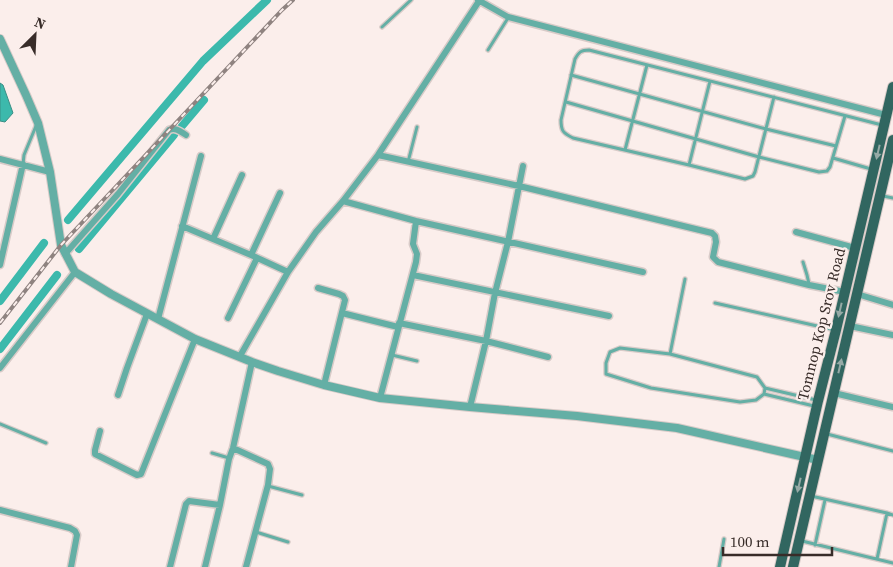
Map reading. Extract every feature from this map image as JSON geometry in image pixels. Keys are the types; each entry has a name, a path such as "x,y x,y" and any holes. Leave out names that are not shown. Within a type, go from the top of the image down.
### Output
{"main road":[{"name":"Tomnop Kop Srov Road","path":"780,567 893,88"},
{"name":"Tomnop Kop Srov Road","path":"792,567 893,140"}],"street":[{"path":"240,356 288,272 316,232 343,201 378,155 478,1 508,17 886,115"},
{"path":"0,39 2,49 26,95 38,124 50,172 61,245 75,272 111,294 195,339 252,362 324,385 380,398 577,416 677,428 818,460"},
{"path":"65,254 118,194 169,130 177,130 186,135"},
{"path":"378,155 519,186 712,233 715,236 716,242 713,257 718,262 845,292"},
{"path":"158,319 201,156"},
{"path":"0,159 50,172"},
{"path":"0,265 23,164"},
{"path":"470,407 508,242 523,166"},
{"path":"213,239 242,175"},
{"path":"228,318 280,193"},
{"path":"343,201 416,221 643,272"},
{"path":"380,398 416,262 417,254 414,244 416,221"},
{"path":"182,226 288,272"},
{"path":"796,232 855,248"},
{"path":"0,368 75,272"},
{"path":"413,275 608,316"},
{"path":"318,288 343,296 345,304 324,385"},
{"path":"857,294 893,305"},
{"path":"342,313 486,341 548,356"},
{"path":"118,395 147,314"},
{"path":"850,326 893,335"},
{"path":"100,431 95,454 137,475 141,474 195,339"},
{"path":"205,567 252,362"},
{"path":"834,393 893,407"},
{"path":"233,448 268,464 270,469 268,486 246,567"},
{"path":"170,567 186,504 189,501 220,505"},
{"path":"0,510 70,528 75,531 77,536 71,567"}],"lane":[{"path":"382,27 411,0"},
{"path":"488,50 508,17"},
{"path":"774,98 755,172 752,176 745,179 573,138 564,133 561,127 575,59 582,50 589,50 884,126"},
{"path":"625,150 647,65"},
{"path":"571,75 836,146"},
{"path":"689,165 710,81"},
{"path":"566,102 759,157 820,172 827,171 830,167 845,116"},
{"path":"23,164 24,155 38,124"},
{"path":"408,162 417,127"},
{"path":"833,158 874,170"},
{"path":"880,195 893,198"},
{"path":"803,262 809,285"},
{"path":"670,354 685,279"},
{"path":"715,303 836,330"},
{"path":"765,388 764,394 756,400 740,402 651,388 606,374 606,363 610,352 620,348 670,354 757,377 765,388 817,404"},
{"path":"391,354 417,360"},
{"path":"764,394 817,404"},
{"path":"0,424 46,443"},
{"path":"824,433 893,451"},
{"path":"212,453 230,459"},
{"path":"268,486 302,495"},
{"path":"809,496 893,515"},
{"path":"815,544 826,500"},
{"path":"876,559 887,513"},
{"path":"256,532 288,542"},
{"path":"719,567 724,539"},
{"path":"799,541 893,563"}],"water":[{"path":"0,83 3,85 13,113 5,122 0,121"}],"waterway":[{"path":"68,220 203,61 267,0"},
{"path":"182,126 204,100"},
{"path":"79,249 174,135"},
{"path":"0,301 44,243"},
{"path":"0,349 57,275"}],"railway":[{"path":"0,323 61,245 293,0"}]}
